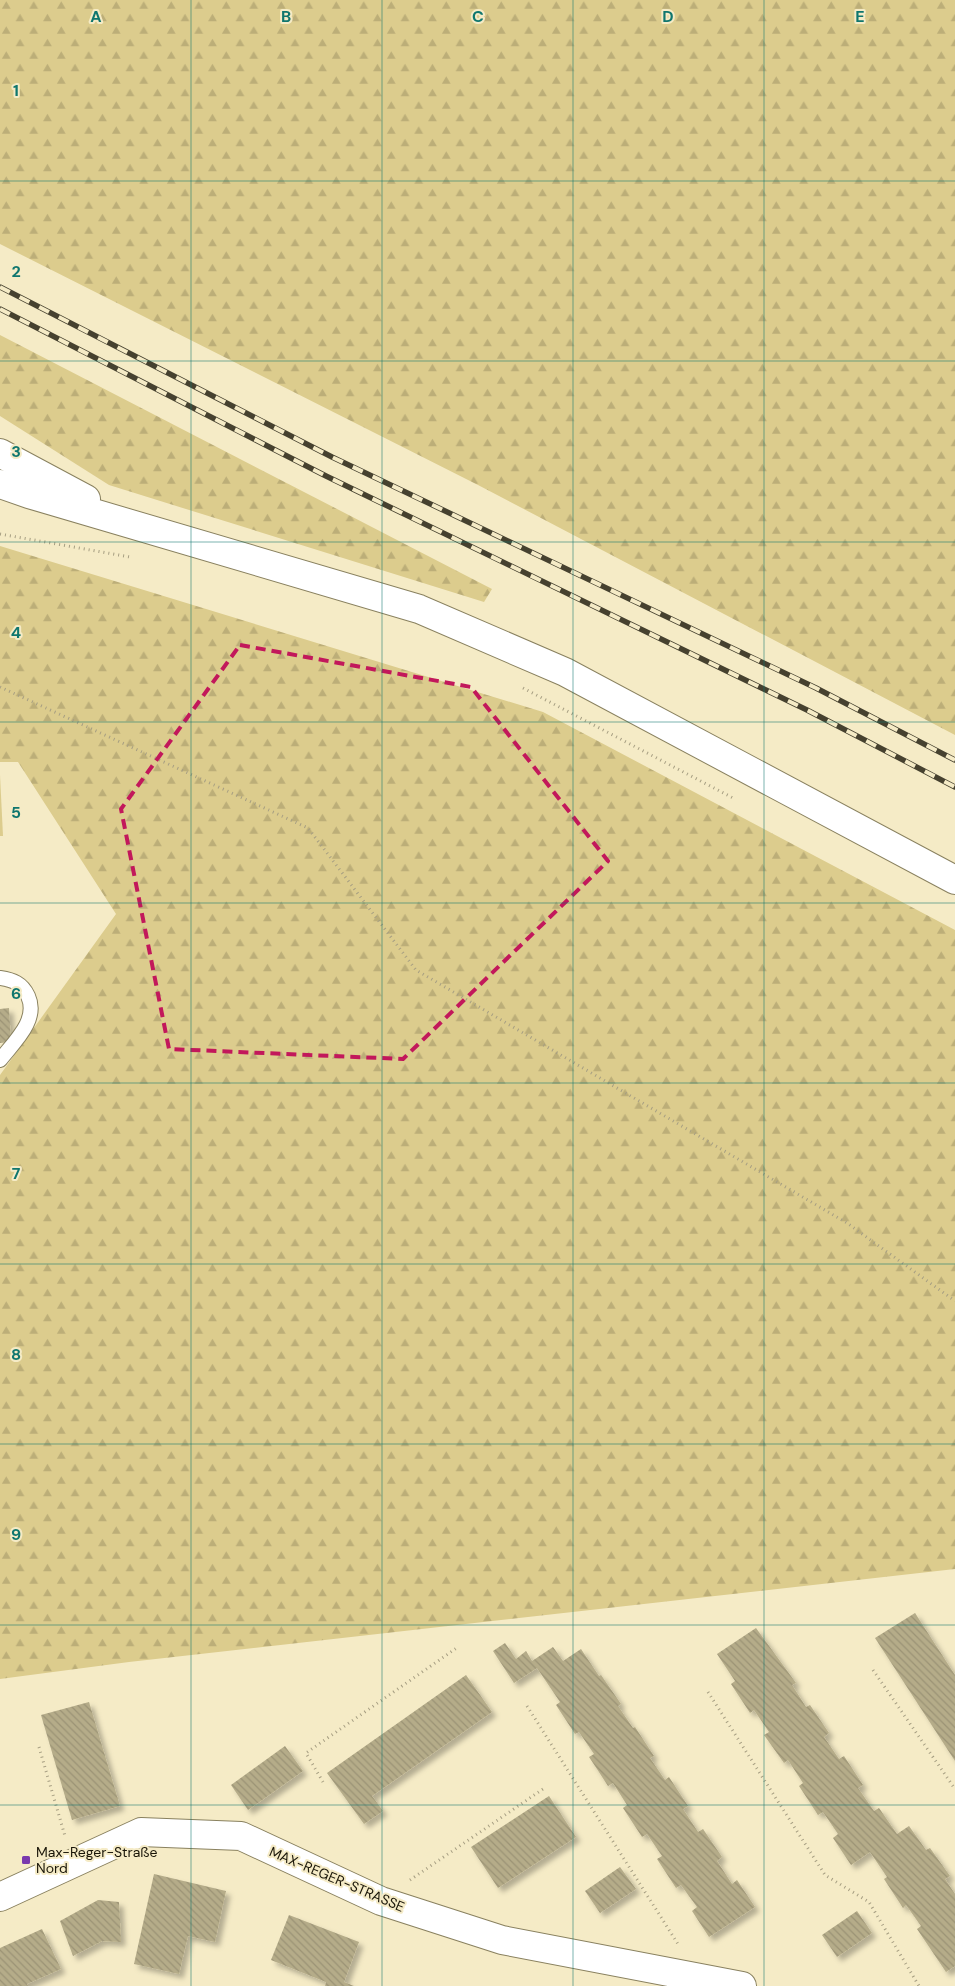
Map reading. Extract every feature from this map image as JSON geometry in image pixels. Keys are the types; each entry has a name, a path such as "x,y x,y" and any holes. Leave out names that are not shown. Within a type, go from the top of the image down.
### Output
{"main road":[{"path":"0,453 141,527"},
{"path":"0,484 419,609 499,642 565,672 955,880"},
{"path":"0,501 29,494"},
{"name":"MAX-REGER-STRASSE","path":"0,1897 141,1832 241,1836 381,1901 502,1940 742,1986"}],"lane":[{"path":"0,978 16,981 23,986 32,1008 29,1021 0,1060"}],"path":[{"path":"0,534 135,557"},
{"path":"518,686 739,801"},
{"path":"0,687 308,828 416,970 848,1223 955,1301"},
{"path":"323,1782 306,1753 458,1647"},
{"path":"873,1670 955,1789"},
{"path":"708,1692 826,1875 869,1902 920,1986"},
{"path":"527,1706 700,1978"},
{"path":"39,1747 73,1863"},
{"path":"381,1901 543,1788"}],"highlighted area":[{"path":"240,645 471,687 608,861 403,1059 169,1049 121,809"}],"green space":[{"path":"0,0 955,0 955,735 478,485 0,244"},
{"path":"0,335 492,589 484,602 109,485 0,416"},
{"path":"0,546 543,712 955,930 955,1569 129,1662 0,1679 0,1075 116,914 18,762 0,762"},
{"path":"0,775 3,836 0,836"}],"building":[{"path":"9,1008 11,1042 0,1043 0,1009"},
{"path":"915,1613 955,1675 955,1761 875,1638"},
{"path":"756,1628 796,1683 792,1685 806,1707 810,1705 829,1733 824,1737 839,1759 844,1756 863,1785 858,1788 874,1811 879,1808 897,1834 909,1826 926,1850 930,1848 950,1876 945,1879 955,1894 955,1966 946,1972 917,1929 921,1926 906,1905 903,1908 884,1879 887,1877 870,1852 851,1865 833,1838 838,1834 823,1812 818,1815 799,1786 803,1783 788,1760 784,1763 764,1735 769,1732 754,1710 750,1713 731,1684 735,1681 717,1654"},
{"path":"505,1643 516,1659 526,1651 532,1661 553,1647 563,1661 581,1649 621,1704 618,1706 633,1728 635,1727 654,1756 650,1758 665,1780 669,1777 688,1806 683,1809 698,1832 703,1829 722,1857 717,1861 732,1884 737,1880 755,1907 709,1937 692,1911 697,1907 681,1885 676,1888 657,1859 662,1856 647,1834 642,1837 623,1808 627,1805 613,1783 608,1786 589,1757 594,1754 579,1732 575,1734 556,1705 560,1702 537,1668 514,1683 493,1651"},
{"path":"466,1675 492,1712 372,1796 383,1811 364,1824 327,1773"},
{"path":"89,1702 120,1806 72,1820 41,1715"},
{"path":"285,1746 303,1771 248,1810 231,1785"},
{"path":"549,1796 576,1837 498,1888 471,1847"},
{"path":"620,1867 636,1889 600,1913 585,1891"},
{"path":"154,1874 226,1891 215,1942 188,1936 179,1974 134,1964"},
{"path":"98,1900 119,1902 121,1942 102,1941 73,1956 60,1921"},
{"path":"857,1911 872,1933 837,1957 822,1935"},
{"path":"289,1915 359,1942 344,1982 354,1986 325,1986 326,1982 271,1960"},
{"path":"42,1929 61,1969 27,1984 28,1986 0,1986 0,1948"}],"railway":[{"path":"0,287 332,457 816,688 955,760"},
{"path":"0,309 326,476 807,710 955,787"}],"place":[{"name":"Max-Reger-Straße Nord","path":"26,1860"}]}
